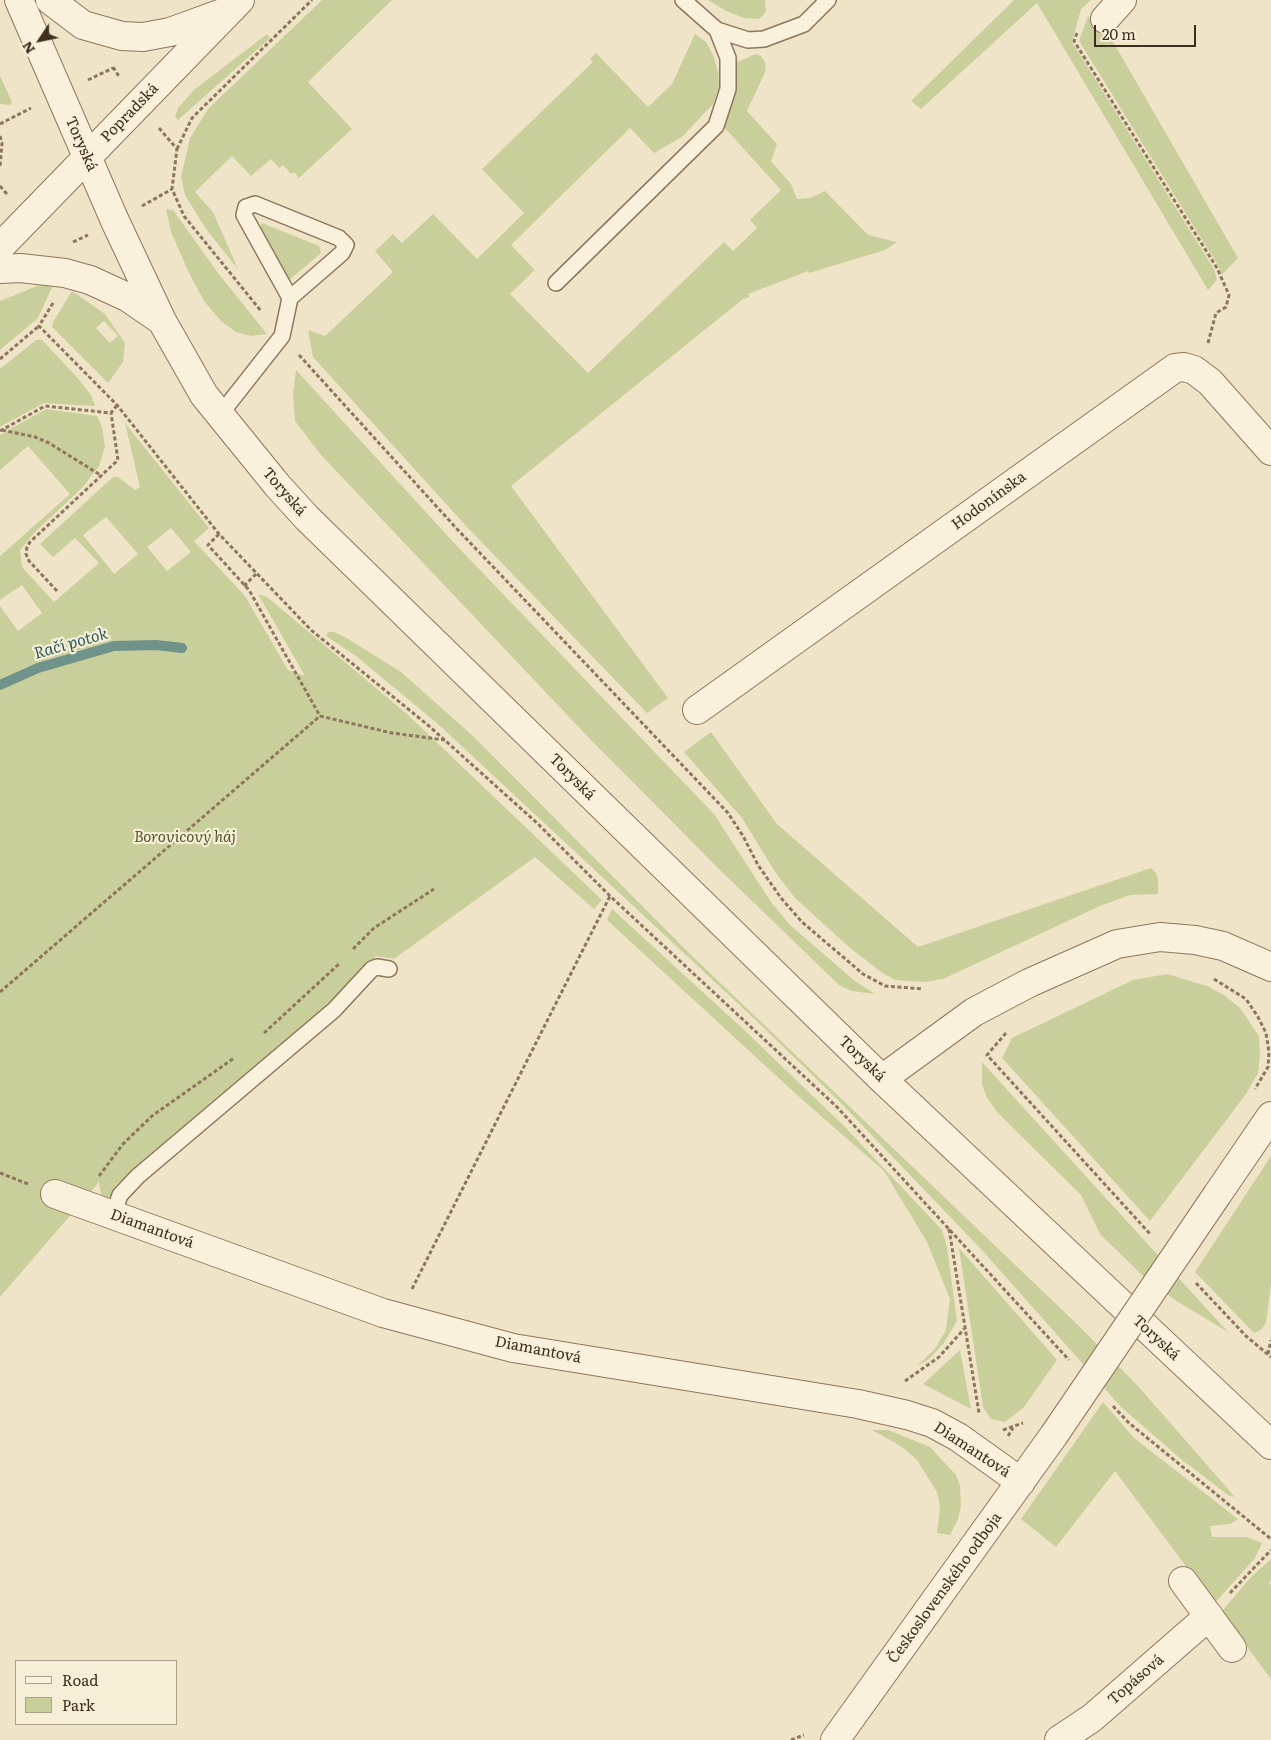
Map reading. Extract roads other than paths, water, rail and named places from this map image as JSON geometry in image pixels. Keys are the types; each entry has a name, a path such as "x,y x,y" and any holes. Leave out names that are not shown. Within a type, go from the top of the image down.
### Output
{"street":[{"name":"Toryská","path":"19,0 87,157 162,321 204,395 219,416 307,518 882,1079 1271,1445"},
{"path":"50,0 83,25 122,36 143,37 170,32 235,6"},
{"name":"Popradská","path":"0,247 235,6"},
{"path":"0,269 20,268 65,273 90,280 127,297 162,321"},
{"name":"Hodonínska","path":"697,710 1175,368 1184,367 1194,370 1210,382 1271,451"},
{"path":"882,1079 974,1012 1036,979 1117,944 1160,938 1195,940 1224,946 1271,967"},
{"name":"Československého odboja","path":"835,1740 1054,1435 1271,1116"},
{"name":"Diamantová","path":"67,1198 398,1317 513,1348 867,1405 932,1422 958,1437 1021,1482"},
{"path":"1183,1581 1232,1648"},
{"name":"Topásová","path":"1059,1740 1092,1718 1208,1616"}],"lane":[{"path":"682,0 717,30 748,40 764,39 804,24 828,0"},
{"path":"556,283 716,126 728,89 728,58 717,30"},
{"path":"219,416 282,336 290,298 342,253 346,245 339,238 255,204 246,207 244,215 290,298"},
{"path":"113,1215 120,1195 138,1176 334,1010 372,969 377,967 389,968"}],"waterway":[{"name":"Račí potok","path":"0,685 38,668 114,646 156,645 182,648"}],"park label":[{"name":"Borovicový háj","path":"185,838"}]}
